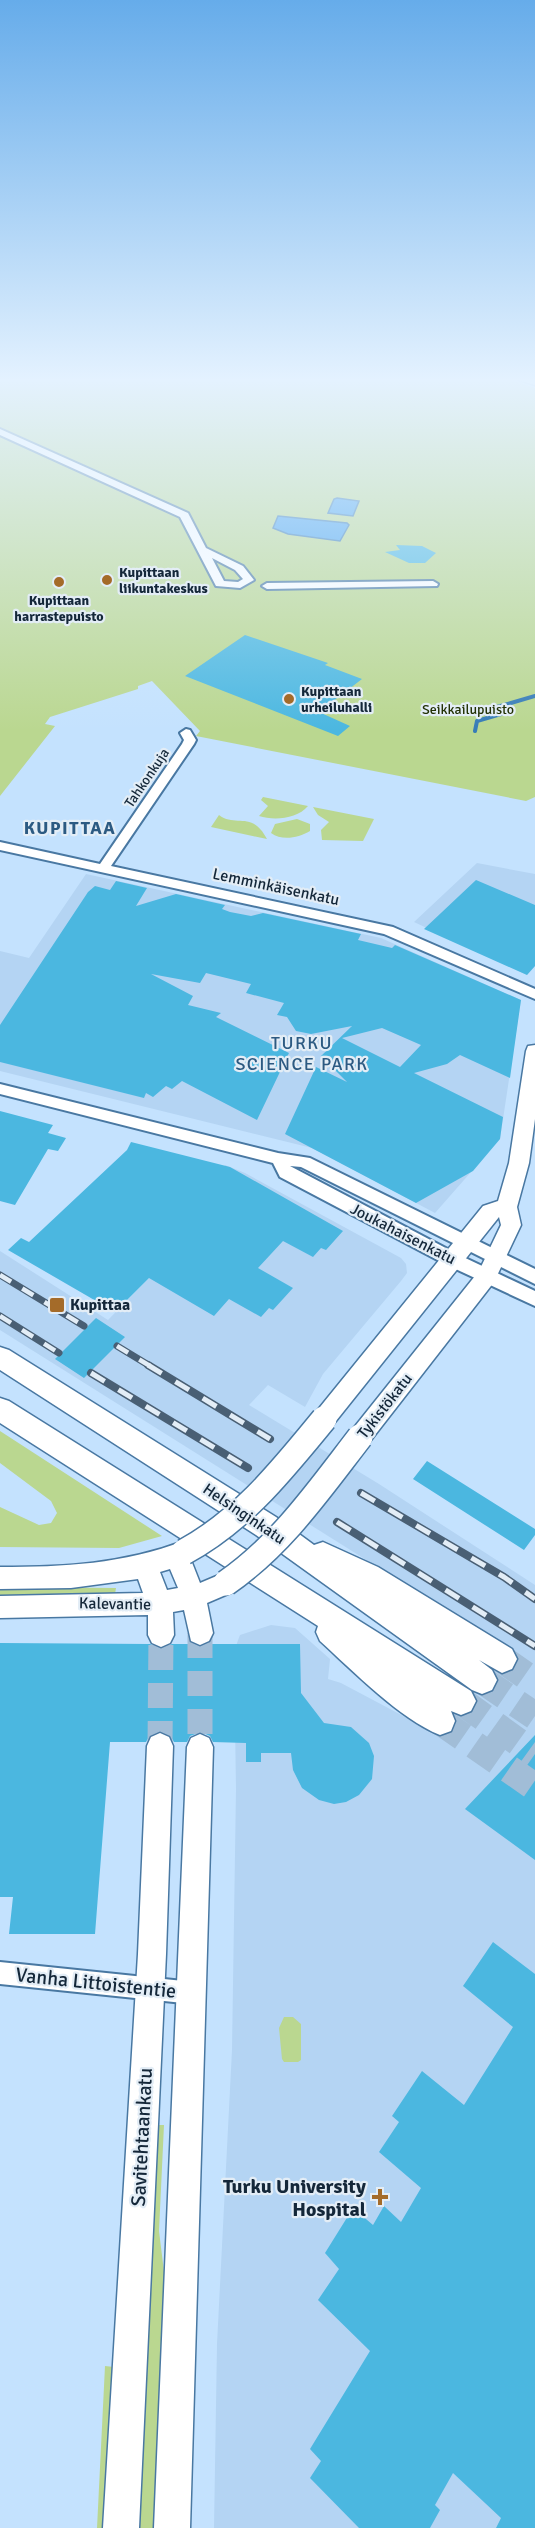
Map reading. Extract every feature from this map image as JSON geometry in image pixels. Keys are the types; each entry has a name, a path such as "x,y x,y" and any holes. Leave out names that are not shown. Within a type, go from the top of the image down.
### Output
{"highway":[{"name":"Helsinginkatu","path":"0,1357 266,1526 482,1680"},
{"path":"0,1409 461,1701"},
{"path":"266,1526 368,1576 502,1659"},
{"path":"276,1585 388,1683 440,1721"}],"main road":[{"name":"Tykistökatu","path":"226,1583 247,1570 278,1542 491,1267 511,1225 507,1207 519,1163 535,1051"},
{"path":"200,1633 194,1598 181,1553 222,1530 246,1509 324,1419 490,1211 507,1207"},
{"name":"Kalevantie","path":"0,1578 86,1578 146,1567 181,1553"},
{"path":"146,1567 160,1604 161,1635"},
{"name":"Kalevantie","path":"0,1607 44,1603 160,1604 194,1598 226,1583"},
{"name":"Savitehtaankatu","path":"121,2528 150,1989 160,1746"},
{"path":"172,2528 193,1993 200,1747"}],"street":[{"path":"140,495 184,515 205,551 220,584 240,585 249,580 239,568 205,551"},
{"path":"267,586 433,584"},
{"name":"Tahkonkuja","path":"103,868 189,742 186,733"},
{"name":"Lemminkäisenkatu","path":"0,846 388,930 535,994"},
{"name":"Joukahaisenkatu","path":"0,1089 278,1159 304,1161 459,1252 491,1267 535,1299"},
{"name":"Joukahaisenkatu","path":"491,1267 535,1277"},
{"name":"Vanha Littoistentie","path":"0,1973 193,1993"}],"shaded area":[{"path":"477,863 535,874 535,966 527,975 414,922"},
{"path":"86,874 381,938 521,1000 500,1139 435,1213 312,1148 0,1071 0,951 29,958"},
{"name":"Turku University Hospital","path":"225,1165 245,1173 401,1258 406,1264 407,1273 323,1374 305,1407 268,1385 249,1405 379,1484 535,1585 535,2528 214,2528 217,2344 232,2050 236,1789 234,1659 237,1643 240,1635 271,1625 295,1628 330,1659 328,1679 341,1683 424,1727 441,1724 500,1665 511,1659 524,1659 0,1330 0,1251 108,1320 149,1278"}],"green space":[{"name":"Seikkailupuisto","path":"0,495 535,495 535,797 526,801 196,736 200,731 152,681 138,686 138,689 50,717 45,724 55,726 0,796"},
{"path":"263,797 308,806 292,816 265,818 259,816 268,806 261,800"},
{"path":"313,807 374,819 363,841 322,840 321,830 329,822 318,815"},
{"path":"219,815 225,819 250,822 256,825 267,839 211,827"},
{"path":"297,819 310,824 310,831 290,838 271,833 275,824"},
{"path":"0,1431 162,1536 119,1548 0,1547 0,1507 39,1525 51,1523 57,1513 51,1501 0,1463"},
{"path":"0,1587 116,1588 115,1594 37,1594 0,1598"},
{"path":"284,2017 293,2017 301,2024 301,2060 298,2062 284,2062 282,2059 279,2028"},
{"path":"155,2125 164,2125 159,2231 166,2288 157,2528 137,2528"},
{"path":"105,2366 114,2367 107,2528 97,2528"}],"water":[{"path":"334,499 359,501 353,516 328,513"},
{"path":"278,516 349,525 340,541 288,534 273,528"}],"building":[{"path":"396,545 422,546 436,553 425,563 409,563 385,552 400,550"},
{"name":"Kupittaan urheiluhalli","path":"245,635 328,663 325,665 362,679 319,712 350,726 338,736 185,676"},
{"path":"476,880 535,905 535,966 527,975 424,929"},
{"path":"116,881 147,888 136,906 176,894 225,905 222,909 230,912 251,916 263,913 361,934 358,940 392,948 395,945 521,1000 510,1078 460,1055 447,1064 414,1073 503,1117 500,1139 473,1171 416,1203 285,1134 316,1067 347,1082 321,1056 352,1026 311,1034 296,1031 287,1017 277,1015 284,1003 246,993 251,984 206,973 200,983 151,974 193,996 188,1005 221,1013 216,1017 289,1053 257,1120 182,1081 172,1089 166,1086 153,1097 146,1093 144,1098 0,1062 0,1025 88,892 95,886 110,890","holes":["382,1028 421,1045 400,1067 342,1038"]},
{"path":"0,1111 53,1125 48,1133 66,1138 58,1151 48,1149 15,1205 0,1201"},
{"path":"131,1142 230,1167 343,1231 326,1250 321,1248 313,1257 283,1241 258,1268 293,1288 273,1310 269,1308 261,1317 229,1299 214,1316 149,1278 115,1312 8,1250 21,1238 29,1242 127,1150"},
{"path":"96,1318 125,1337 84,1378 55,1359"},
{"path":"427,1461 535,1529 535,1535 524,1550 413,1479"},
{"path":"0,1643 150,1644 160,1649 172,1644 192,1644 199,1647 208,1644 300,1644 301,1693 324,1723 351,1727 369,1743 374,1756 372,1779 359,1795 346,1802 334,1804 319,1800 302,1788 293,1770 291,1753 261,1753 261,1762 246,1762 246,1743 213,1742 210,1736 201,1732 190,1736 187,1742 174,1742 170,1735 161,1731 150,1735 146,1742 110,1742 95,1934 9,1934 13,1897 0,1897"},
{"path":"535,1735 535,1860 465,1809"},
{"path":"493,1942 535,1974 535,2528 496,2528 501,2518 453,2473 435,2505 440,2510 430,2528 359,2528 310,2478 321,2461 310,2449 370,2351 318,2300 339,2269 325,2253 353,2208 373,2225 384,2206 401,2222 421,2188 379,2152 399,2122 392,2116 422,2071 464,2105 513,2027 463,1986"}],"waterway":[{"path":"475,731 477,721 501,714 497,707 535,696"}],"tunnel":[{"path":"200,1633 200,1747"},
{"path":"160,1746 161,1635"},
{"path":"502,1659 535,1682"},
{"path":"482,1680 535,1716"},
{"path":"461,1701 535,1754"},
{"path":"440,1721 535,1787"}],"railway":[{"path":"0,1275 84,1326"},
{"path":"0,1316 59,1353"},
{"path":"117,1346 150,1366"},
{"path":"148,1365 270,1439"},
{"path":"91,1373 248,1468"},
{"path":"361,1493 504,1577 535,1599"},
{"path":"337,1522 535,1646"}],"place":[{"name":"Kupittaan liikuntakeskus","path":"107,580"},
{"name":"Kupittaan harrastepuisto","path":"59,582"},
{"name":"Kupittaan urheiluhalli","path":"289,699"},
{"name":"Kupittaa","path":"57,1305"},
{"name":"Turku University Hospital","path":"380,2197"}],"district":[{"name":"KUPITTAA","path":"70,828"},
{"name":"TURKU SCIENCE PARK","path":"302,1053"}]}
